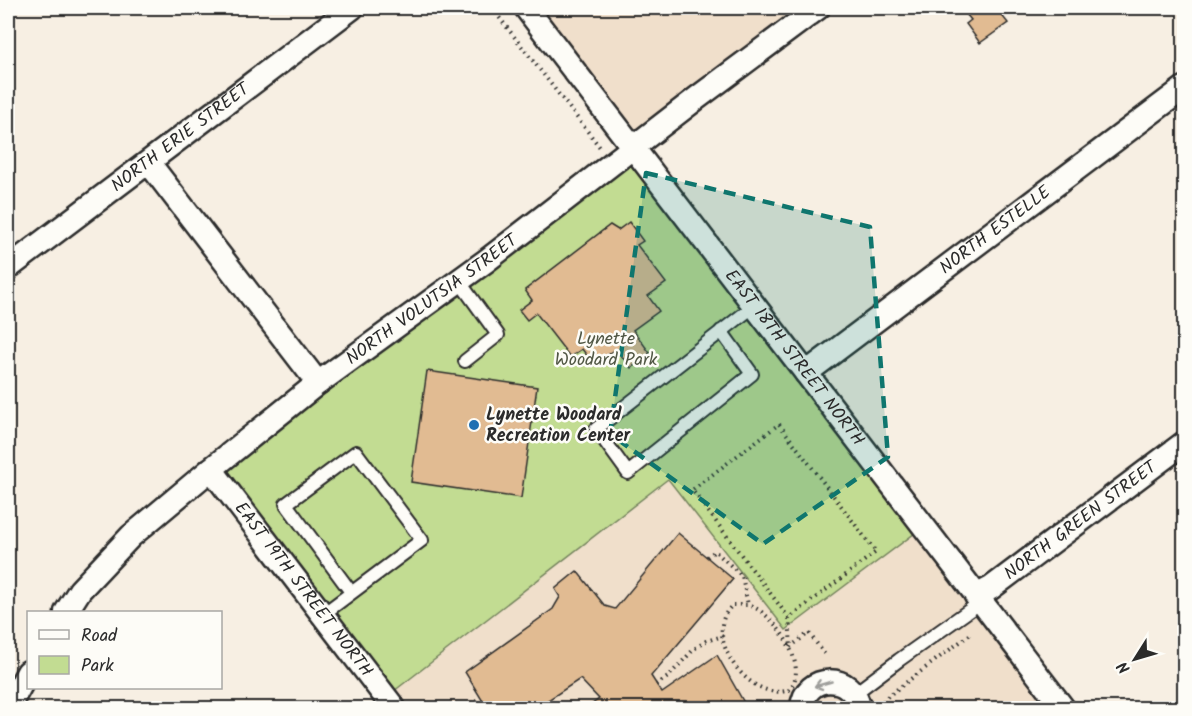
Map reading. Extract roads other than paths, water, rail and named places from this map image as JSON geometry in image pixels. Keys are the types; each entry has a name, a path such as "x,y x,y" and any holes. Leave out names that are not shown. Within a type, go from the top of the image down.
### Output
{"street":[{"name":"NORTH ERIE STREET","path":"8,268 352,8"},
{"name":"EAST 18TH STREET NORTH","path":"526,8 1063,708"},
{"name":"NORTH VOLUTSIA STREET","path":"67,611 80,590 131,536 318,383 459,281 818,8"},
{"name":"NORTH ESTELLE","path":"806,373 1185,88"},
{"path":"149,163 318,383"},
{"name":"NORTH GREEN STREET","path":"979,599 1185,443"},
{"name":"EAST 19TH STREET NORTH","path":"212,469 322,615 384,705"},
{"path":"9,708 27,674"},
{"path":"802,708 805,695 819,683 836,681 843,684 856,701"}],"lane":[{"path":"459,281 498,335 465,361"},
{"path":"721,331 752,375 628,473 596,429 721,331 754,306"},
{"path":"322,615 422,540 356,452 286,504 351,592"},
{"path":"856,701 898,660 979,599"}],"place":[{"name":"Lynette Woodard Recreation Center","path":"474,425"}],"park label":[{"name":"Lynette Woodard Park","path":"606,349"}]}
